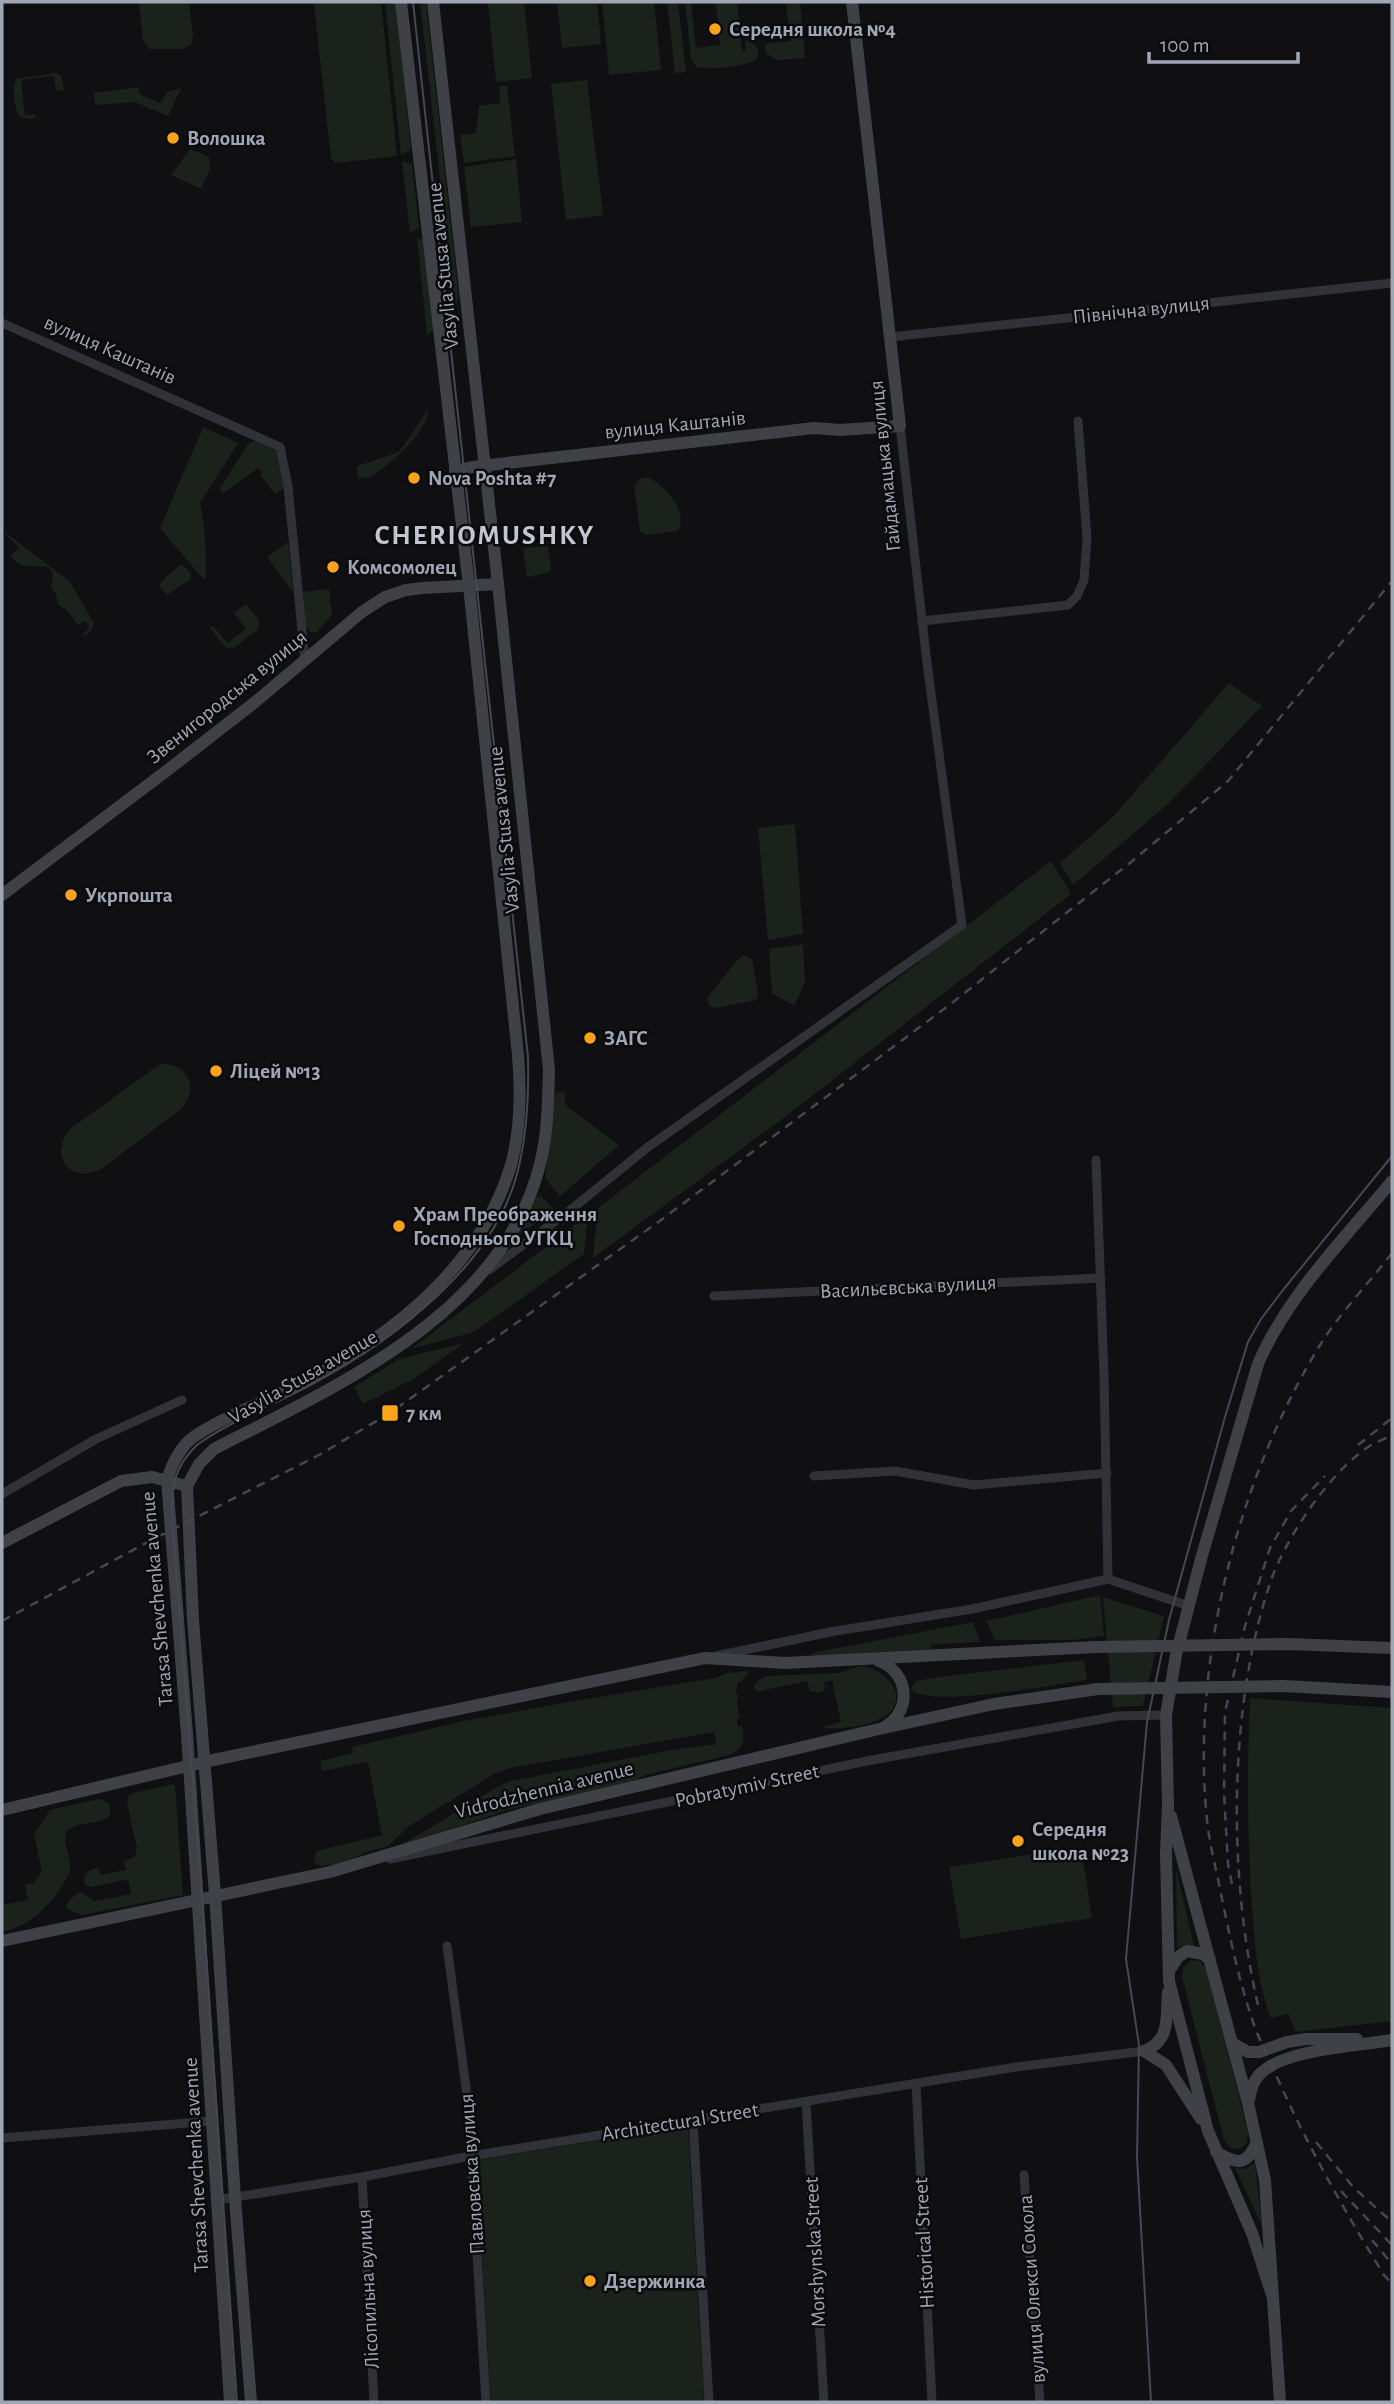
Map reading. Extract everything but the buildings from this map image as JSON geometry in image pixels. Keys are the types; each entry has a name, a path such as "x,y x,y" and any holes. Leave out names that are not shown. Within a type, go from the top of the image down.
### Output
{"main road":[{"name":"Vasylia Stusa avenue","path":"167,1480 173,1461 193,1437 302,1383 373,1339 441,1284 468,1250 486,1220 511,1165 518,1128 520,1076 468,586 401,2"},
{"name":"Vasylia Stusa avenue","path":"187,1486 199,1464 214,1449 360,1372 445,1312 505,1242 531,1191 541,1160 548,1102 548,1070 498,584 433,2"},
{"name":"Гайдамацька вулиця","path":"852,2 900,426"},
{"name":"вулиця Каштанів","path":"455,471 814,428 840,430 900,426"},
{"name":"Звенигородська вулиця","path":"2,895 169,769 362,612 385,597 423,588 498,584"},
{"path":"1208,2131 1166,2065 1144,2051 1161,2042 1164,2034 1171,1968 1166,1853 1166,1715 1176,1655 1244,1404 1270,1335 1288,1308 1392,1181"},
{"path":"2,1543 121,1481 144,1477 167,1480"},
{"name":"Tarasa Shevchenka avenue","path":"230,2402 189,1766 167,1480 187,1486 193,1620 251,2402"},
{"path":"2,1810 204,1762 705,1658 785,1663 1096,1647 1288,1644 1392,1648"},
{"path":"877,1660 896,1672 904,1693 903,1705 898,1715 890,1724 879,1729"},
{"name":"Vidrodzhennia avenue","path":"2,1941 215,1894 330,1872 540,1809 994,1704 1098,1689 1284,1686 1392,1692"},
{"path":"1168,1805 1257,2142 1269,2220 1280,2402"},
{"path":"1171,1968 1178,1957 1187,1951 1203,1954 1210,1960"},
{"path":"1169,1982 1208,2131 1252,2233 1272,2295"},
{"path":"1232,2043 1248,2052 1259,2052 1287,2042 1307,2039 1389,2040"},
{"path":"1248,2103 1253,2084 1260,2073 1270,2066 1318,2051 1389,2040"},
{"path":"1216,2152 1235,2161 1242,2161 1248,2158 1257,2142"}],"street":[{"name":"Північна вулиця","path":"890,337 1392,283"},
{"name":"вулиця Каштанів","path":"2,323 280,447 288,486 305,661"},
{"path":"922,621 1068,605 1077,596 1084,580 1087,538 1078,421"},
{"name":"Гайдамацька вулиця","path":"476,1279 580,1203 648,1147 962,925 922,621 900,426"},
{"path":"1096,1160 1108,1579"},
{"name":"Васильєвська вулиця","path":"714,1296 1101,1278"},
{"path":"2,1494 96,1439 182,1400"},
{"path":"814,1476 895,1471 974,1485 1107,1473"},
{"path":"705,1658 831,1632 972,1609 1108,1579 1189,1606"},
{"name":"Pobratymiv Street","path":"330,1872 872,1760 1118,1716 1166,1715"},
{"name":"Павловська вулиця","path":"447,1946 473,2140 471,2155 486,2402"},
{"name":"Architectural Street","path":"217,2200 471,2155 1017,2067 1144,2051"},
{"name":"Historical Street","path":"916,2084 932,2402"},
{"name":"Morshynska Street","path":"806,2102 824,2402"},
{"path":"693,2120 709,2402"},
{"path":"2,2138 213,2121"},
{"name":"вулиця Олекси Сокола","path":"1024,2175 1040,2402"},
{"name":"Лісопильна вулиця","path":"362,2176 374,2402"}],"shaded area":[{"path":"139,2 189,2 193,36 191,44 184,49 149,49 143,40"},
{"path":"317,2 381,2 397,156 335,163 331,158 314,5"},
{"path":"385,2 396,2 411,150 401,155"},
{"path":"420,2 426,2 459,299 456,304 454,302"},
{"path":"488,2 524,2 532,78 496,82"},
{"path":"557,2 597,2 601,44 562,48"},
{"path":"602,2 654,2 661,70 609,75"},
{"path":"667,2 678,2 686,72 675,73"},
{"path":"685,2 691,2 696,48 720,45 716,3 737,2 742,51 746,50 745,40 751,41 759,50 757,59 728,67 696,67 691,58"},
{"path":"786,2 800,2 805,58 777,60 766,53 765,44 790,41"},
{"path":"56,73 61,76 64,90 56,91 54,76 21,80 25,115 36,115 33,119 20,117 14,98 16,79"},
{"path":"587,80 603,215 566,220 551,84"},
{"path":"499,86 507,86 515,156 464,163 460,135 476,133 479,106 500,103"},
{"path":"139,87 139,94 161,103 167,92 181,88 168,116 135,102 95,105 94,93"},
{"path":"190,149 209,157 210,169 201,189 171,175"},
{"path":"516,159 522,222 471,227 464,167"},
{"path":"402,161 412,164 419,228 410,233"},
{"path":"417,238 423,240 434,328 427,335"},
{"path":"428,410 422,428 396,458 377,473 358,478 357,466 399,452"},
{"path":"203,427 238,443 200,503 205,534 204,580 160,528"},
{"path":"256,440 276,451 284,488 275,494 260,475 262,472 258,468 223,494 220,488 248,444"},
{"path":"648,477 668,493 678,507 681,523 678,531 646,535 640,531 634,486 639,479"},
{"path":"2,530 70,582 94,623 91,631 84,636 90,628 85,621 78,625 67,610 58,605 56,594 51,587 53,577 49,568 25,566 16,562 11,555 19,548"},
{"path":"288,542 293,592 267,557"},
{"path":"548,546 551,568 549,572 527,577 523,548"},
{"path":"181,564 191,573 191,579 167,595 160,587 161,582"},
{"path":"329,589 332,615 316,633 310,632 306,625 303,592"},
{"path":"246,604 259,620 258,629 234,648 225,647 210,628 213,626 228,643 246,629 234,613"},
{"path":"1229,683 1262,706 1169,803 1073,885 1060,863 1114,816"},
{"path":"795,824 803,934 768,940 758,828"},
{"path":"1051,861 1071,894 789,1114 593,1258 598,1208"},
{"path":"803,944 805,983 794,1006 772,993 769,949"},
{"path":"744,955 752,959 758,994 756,1000 716,1008 710,1006 707,1000 710,994"},
{"path":"160,1064 177,1067 188,1078 190,1093 181,1109 101,1169 80,1173 66,1165 61,1148 70,1129"},
{"path":"565,1091 565,1103 569,1108 619,1145 560,1196 545,1178 554,1098 556,1093"},
{"path":"540,1195 555,1210 516,1237 535,1198"},
{"path":"588,1215 584,1254 474,1332 411,1349"},
{"path":"464,1343 415,1378 363,1404 354,1387 399,1359"},
{"path":"1100,1595 1104,1636 1073,1640 995,1640 986,1621"},
{"path":"1103,1597 1164,1616 1143,1706 1113,1707"},
{"path":"973,1622 980,1642 932,1644 931,1649 813,1656 812,1653"},
{"path":"1084,1660 1087,1680 971,1696 928,1696 913,1692 911,1688 916,1681 938,1677"},
{"path":"861,1666 884,1676 896,1696 895,1704 885,1717 858,1726 821,1727 841,1722 832,1680 824,1682 825,1691 816,1693 810,1692 807,1681 760,1691 756,1691 754,1687 756,1682 766,1676 838,1673"},
{"path":"749,1671 742,1682 739,1681 735,1694 738,1694 740,1718 737,1719 738,1727 742,1726 743,1740 740,1747 729,1755 645,1775 627,1784 507,1810 397,1848 511,1781 716,1744 714,1732 510,1768 496,1773 409,1826 388,1846 366,1852 344,1863 320,1866 315,1863 317,1851 382,1835 368,1762 322,1771 320,1761 353,1753 352,1747 464,1721"},
{"path":"1250,1698 1392,1708 1392,2021 1296,2032 1288,2014 1271,2018 1260,1978 1252,1907 1248,1802"},
{"path":"173,1784 183,1895 82,1915 67,1909 66,1905 72,1897 80,1892 95,1901 131,1894 128,1879 91,1887 85,1885 84,1876 98,1867 101,1875 126,1870 124,1862 135,1856 137,1848 127,1804 128,1797 133,1793"},
{"path":"99,1799 109,1803 111,1814 66,1832 65,1841 71,1868 52,1900 34,1917 14,1929 2,1932 2,1905 28,1900 25,1884 34,1883 42,1871 34,1834 50,1810"},
{"path":"1081,1847 1092,1918 961,1939 949,1867"},
{"path":"1176,1869 1194,1946 1177,1948"},
{"path":"1191,1960 1200,1961 1207,1969 1248,2133 1247,2143 1240,2149 1230,2148 1224,2140 1182,1977 1183,1967"},
{"name":"Дзержинка","path":"688,2126 704,2402 491,2402 476,2160"},
{"path":"1255,2163 1262,2226 1235,2168 1245,2169"}],"tram line":[{"path":"237,2402 172,1515 174,1485 183,1461 197,1445 239,1420 314,1383 376,1345 407,1322 463,1269 486,1239 505,1207 517,1174 527,1116 528,1057 413,2"},
{"path":"1151,2402 1137,2157 1139,2045 1126,1959 1147,1722 1169,1620 1248,1342 1283,1290 1392,1156"}],"railway":[{"path":"2,1621 144,1544 319,1455 390,1413 661,1220 948,1006 1131,862 1228,781 1392,581"},
{"path":"1392,1253 1320,1345 1290,1399 1264,1456 1225,1578 1213,1642 1206,1705 1204,1768 1208,1829 1234,1955 1254,2026 1313,2152 1369,2251 1392,2284"},
{"path":"1358,1445 1392,1418"},
{"path":"1258,2005 1241,1903 1237,1793 1246,1684 1256,1632 1277,1566 1310,1508 1353,1459 1368,1447 1392,1435"},
{"path":"1232,1884 1228,1864 1224,1793 1225,1712 1245,1626 1270,1548 1291,1511 1325,1476"},
{"path":"1316,2142 1354,2188 1392,2222"},
{"path":"1341,2191 1392,2245"},
{"path":"1372,2240 1392,2264"}],"place":[{"name":"Середня школа №4","path":"715,29"},
{"name":"Волошка","path":"173,138"},
{"name":"Nova Poshta #7","path":"414,478"},
{"name":"Комсомолец","path":"333,567"},
{"name":"Укрпошта","path":"71,895"},
{"name":"ЗАГС","path":"590,1038"},
{"name":"Ліцей №13","path":"216,1071"},
{"name":"Храм Преображення Господнього УГКЦ","path":"399,1226"},
{"name":"7 км","path":"390,1413"},
{"name":"Середня школа №23","path":"1018,1841"},
{"name":"Дзержинка","path":"590,2281"}],"district":[{"name":"CHERIOMUSHKY","path":"485,536"}]}
